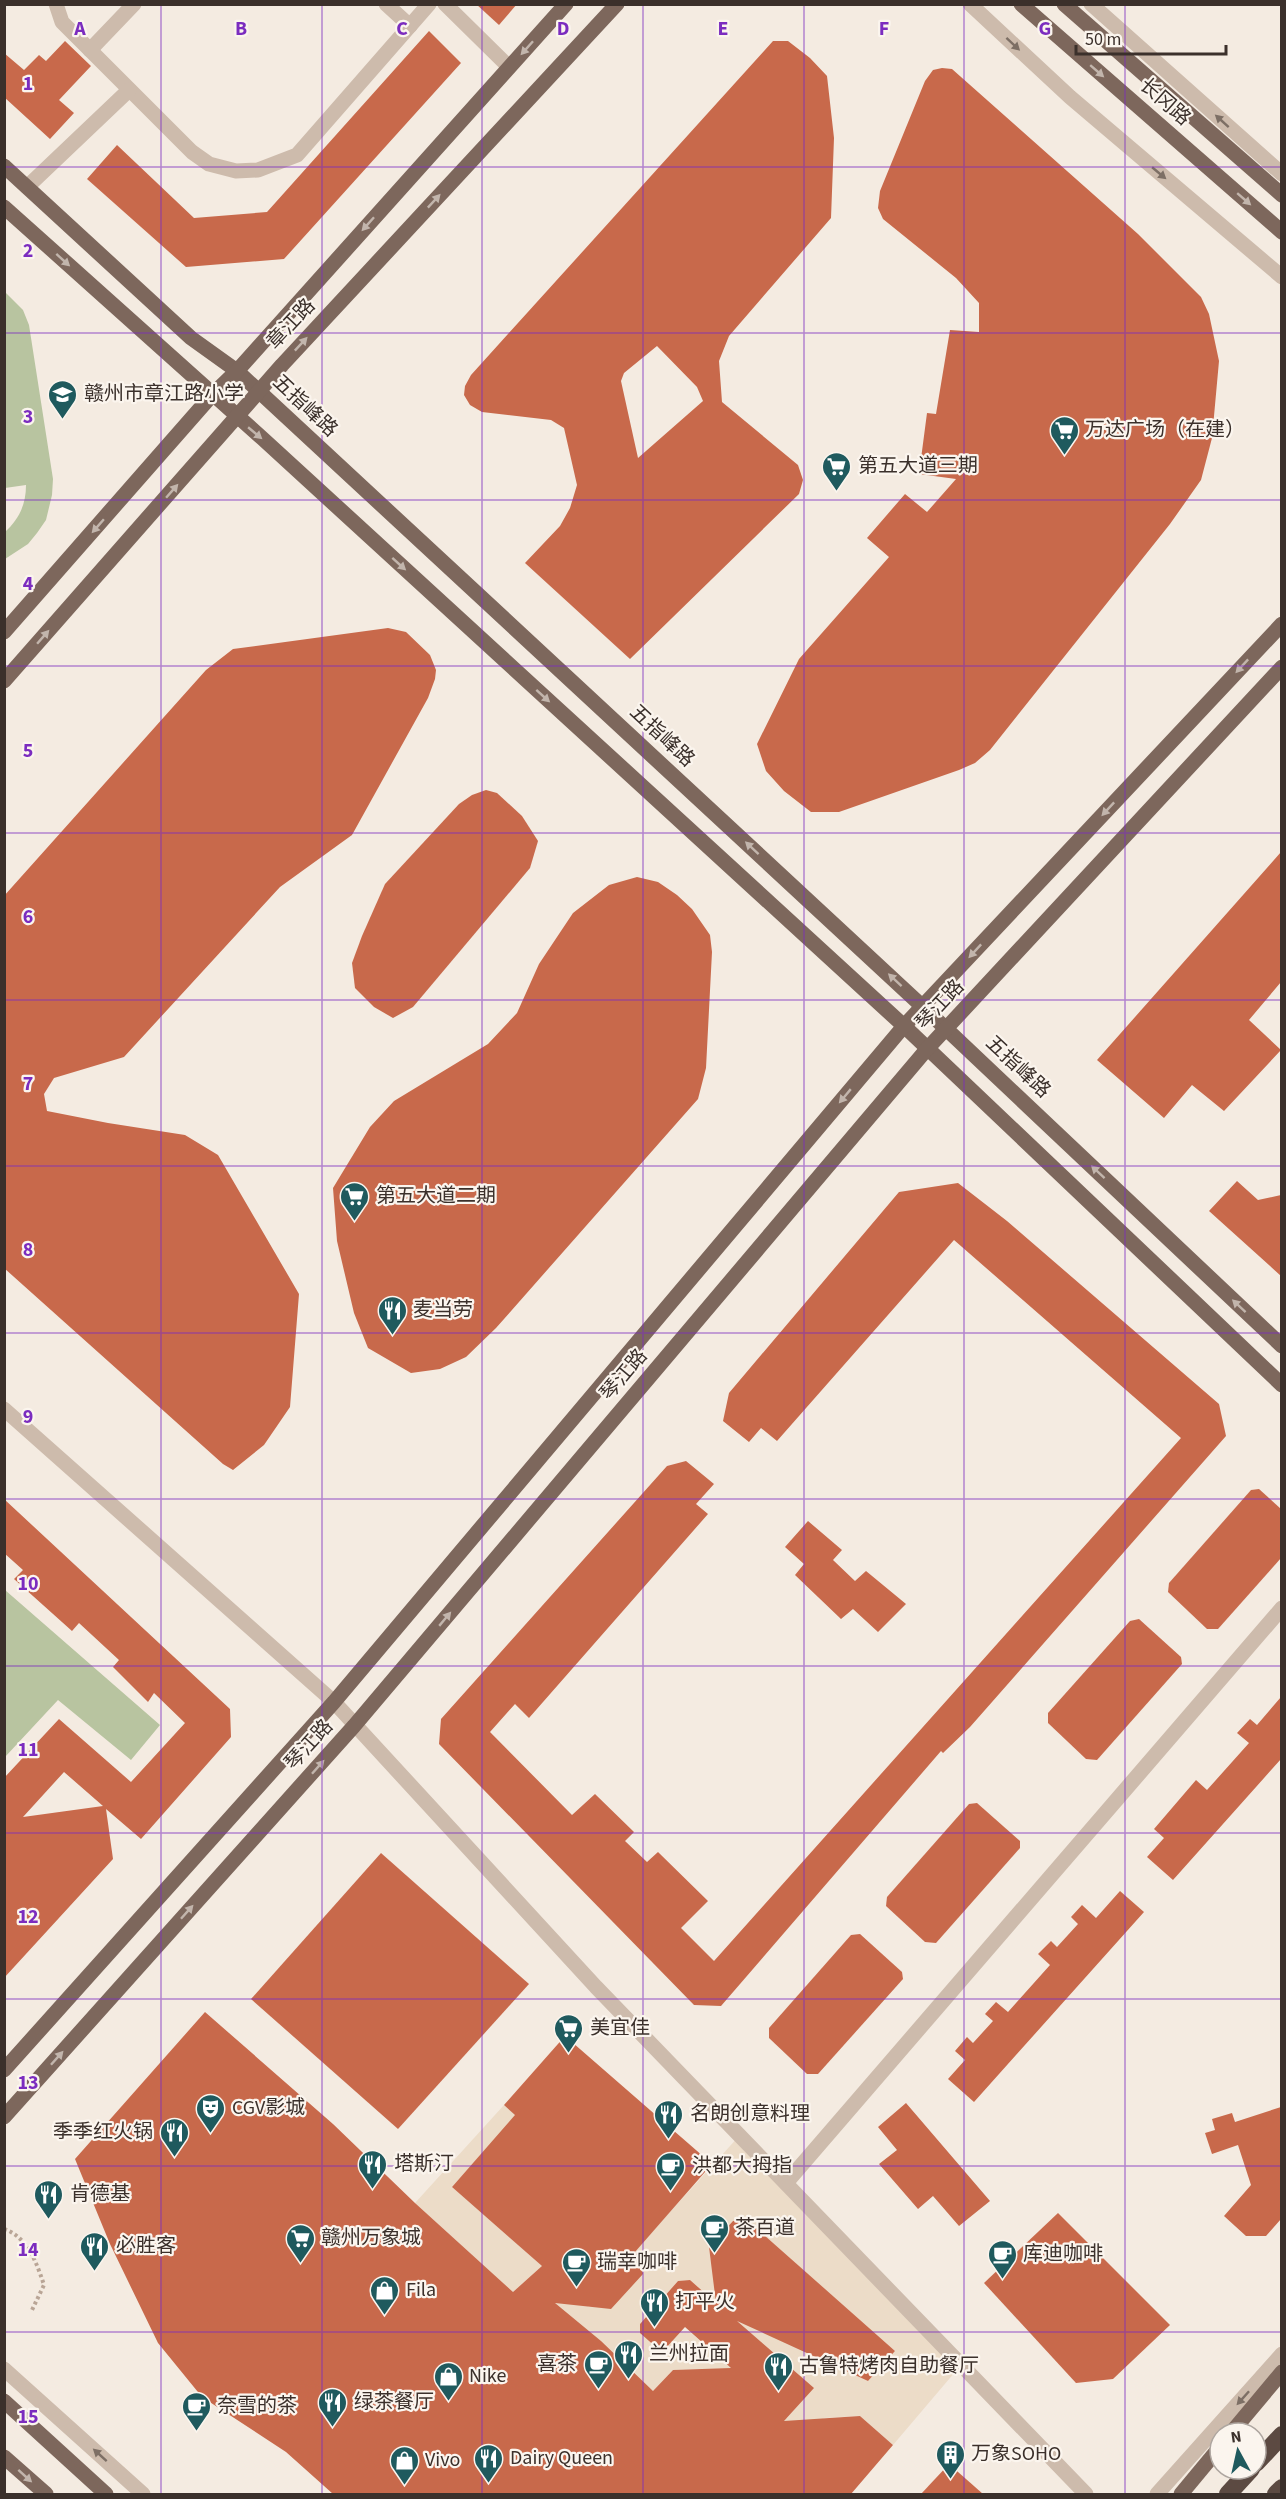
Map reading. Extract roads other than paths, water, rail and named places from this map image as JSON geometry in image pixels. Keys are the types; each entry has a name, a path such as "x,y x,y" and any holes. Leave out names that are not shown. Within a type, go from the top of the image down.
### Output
{"highway":[{"path":"1268,2449 1281,2434"},
{"path":"1228,2494 1240,2481"},
{"path":"1276,2494 1281,2488"}],"main road":[{"name":"章江路","path":"4,632 212,395 566,4"},
{"name":"章江路","path":"4,681 259,391 617,4"},
{"name":"长冈路","path":"1021,4 1281,232"},
{"name":"长冈路","path":"1064,4 1281,195"},
{"name":"五指峰路","path":"4,166 191,338 237,370 947,1029 1281,1346"},
{"path":"4,207 904,1026 1281,1384"},
{"name":"琴江路","path":"4,2070 334,1702 904,1026 1281,624"},
{"name":"琴江路","path":"4,2117 354,1726 927,1049 1281,667"},
{"path":"1241,2421 1281,2372"},
{"path":"4,2402 106,2494"},
{"path":"4,2457 46,2494"},
{"path":"1181,2494 1208,2461"}],"street":[{"path":"56,4 62,22 192,152 209,164 236,171 258,171 297,155 429,4"},
{"path":"90,50 134,4"},
{"path":"386,4 410,26"},
{"path":"445,4 510,67"},
{"path":"970,4 1070,97 1281,277"},
{"path":"1091,4 1281,174"},
{"path":"27,187 129,90"},
{"path":"4,1409 334,1702 596,1987 1086,2494"},
{"path":"786,2183 1281,1608"},
{"path":"1157,2494 1281,2354"},
{"path":"4,2369 143,2494"}],"place":[{"name":"赣州市章江路小学","path":"63,420"},
{"name":"万达广场（在建）","path":"1064,456"},
{"name":"第五大道三期","path":"837,492"},
{"name":"第五大道二期","path":"355,1222"},
{"name":"麦当劳","path":"392,1336"},
{"name":"美宜佳","path":"569,2054"},
{"name":"CGV影城","path":"211,2134"},
{"name":"名朗创意料理","path":"669,2140"},
{"name":"季季红火锅","path":"174,2158"},
{"name":"塔斯汀","path":"373,2190"},
{"name":"洪都大拇指","path":"671,2192"},
{"name":"肯德基","path":"49,2220"},
{"name":"茶百道","path":"714,2254"},
{"name":"赣州万象城","path":"300,2264"},
{"name":"必胜客","path":"95,2272"},
{"name":"库迪咖啡","path":"1002,2280"},
{"name":"瑞幸咖啡","path":"576,2288"},
{"name":"Fila","path":"385,2316"},
{"name":"打平火","path":"654,2328"},
{"name":"兰州拉面","path":"628,2380"},
{"name":"喜茶","path":"598,2390"},
{"name":"古鲁特烤肉自助餐厅","path":"778,2392"},
{"name":"Nike","path":"448,2402"},
{"name":"绿茶餐厅","path":"333,2428"},
{"name":"奈雪的茶","path":"196,2432"},
{"name":"万象SOHO","path":"950,2480"},
{"name":"Dairy Queen","path":"489,2484"},
{"name":"Vivo","path":"404,2486"}]}
